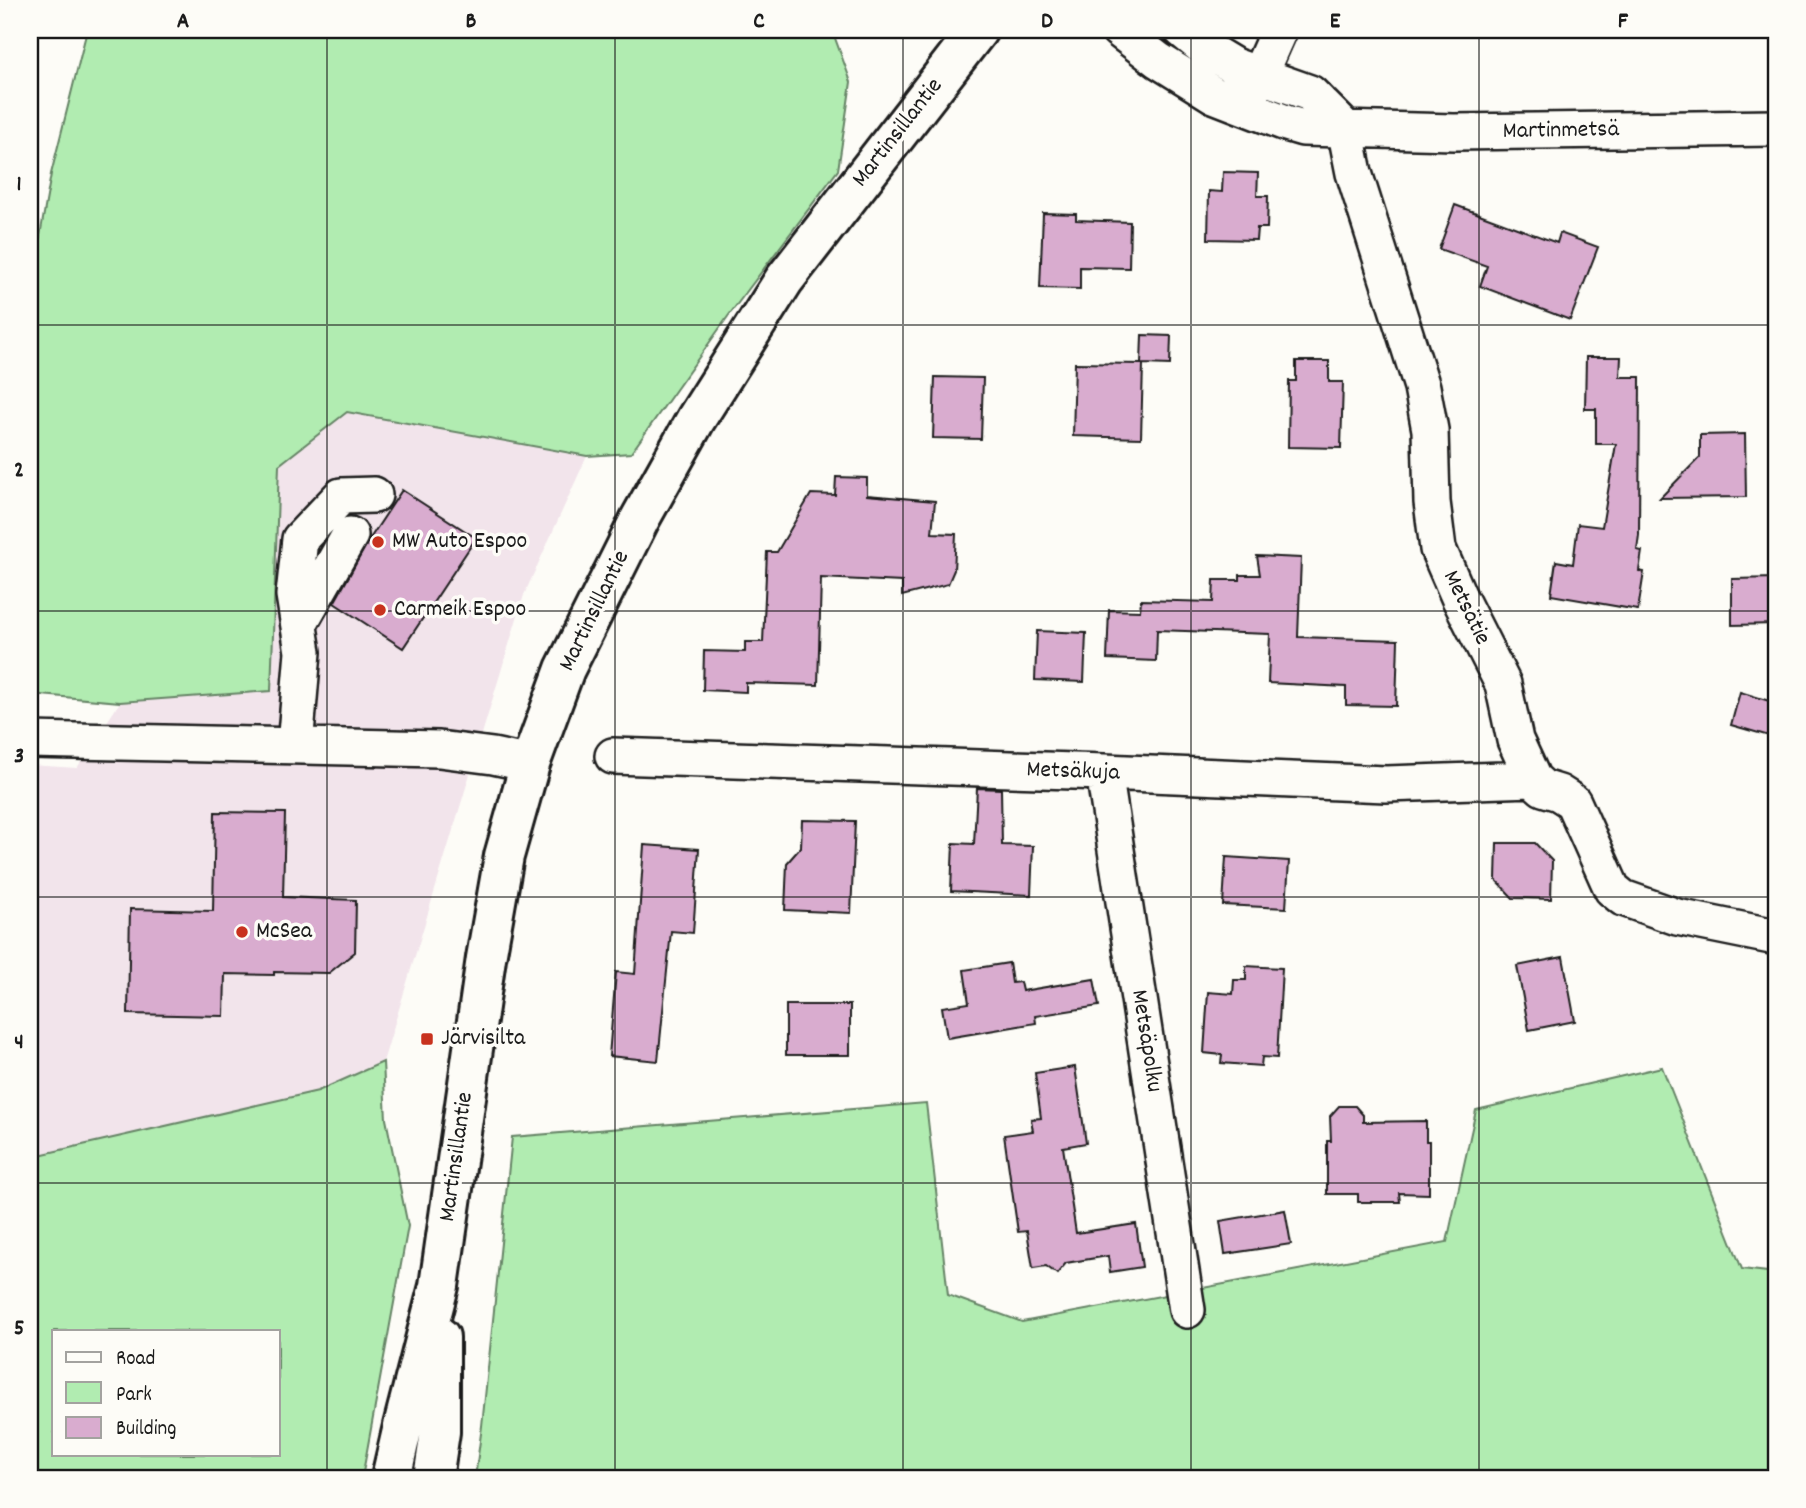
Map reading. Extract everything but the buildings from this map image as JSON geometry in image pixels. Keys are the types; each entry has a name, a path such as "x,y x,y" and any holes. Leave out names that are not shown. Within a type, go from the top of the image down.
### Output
{"main road":[{"name":"Martinsillantie","path":"391,1478 439,1286 490,932 504,856 530,764 565,668 640,519 696,419 784,280 978,30"},
{"name":"Martinsillantie","path":"433,1478 440,1432 439,1286"}],"street":[{"name":"Martinmetsä","path":"1119,30 1158,60 1214,94 1303,128 1454,132 1776,128"},
{"path":"1182,30 1234,66 1310,93 1345,128"},
{"path":"1245,106 1279,30"},
{"name":"Metsätie","path":"1345,128 1354,173 1422,387 1430,430 1432,502 1438,549 1503,684 1515,740 1532,779"},
{"path":"295,746 303,652 294,596 300,539 341,496 374,495"},
{"path":"299,624 350,535"},
{"path":"30,740 439,749 530,764"},
{"name":"Metsäkuja","path":"613,756 1386,784 1532,779"},
{"name":"Metsäpolku","path":"1104,772 1187,1310"},
{"path":"1532,779 1543,788 1559,793 1573,802 1612,888 1623,898 1677,917 1776,937"}],"shaded area":[{"path":"347,412 587,456 524,595 383,1062 318,1091 30,1157 30,765 77,768 120,702 271,691 279,464"}],"green space":[{"path":"87,30 832,30 851,82 838,170 729,315 631,453 587,456 347,412 279,465 271,691 120,702 30,694 30,292 51,174"},
{"path":"383,1062 386,1119 408,1226 362,1478 30,1478 30,1157 318,1091"},
{"path":"1662,1067 1742,1269 1776,1273 1776,1478 475,1478 512,1137 926,1103 948,1295 1022,1322 1447,1242 1476,1110"}],"place":[{"name":"MW Auto Espoo","path":"378,542"},
{"name":"Carmeik Espoo","path":"380,610"},
{"name":"McSea","path":"242,932"},
{"name":"Järvisilta","path":"427,1039"}]}
